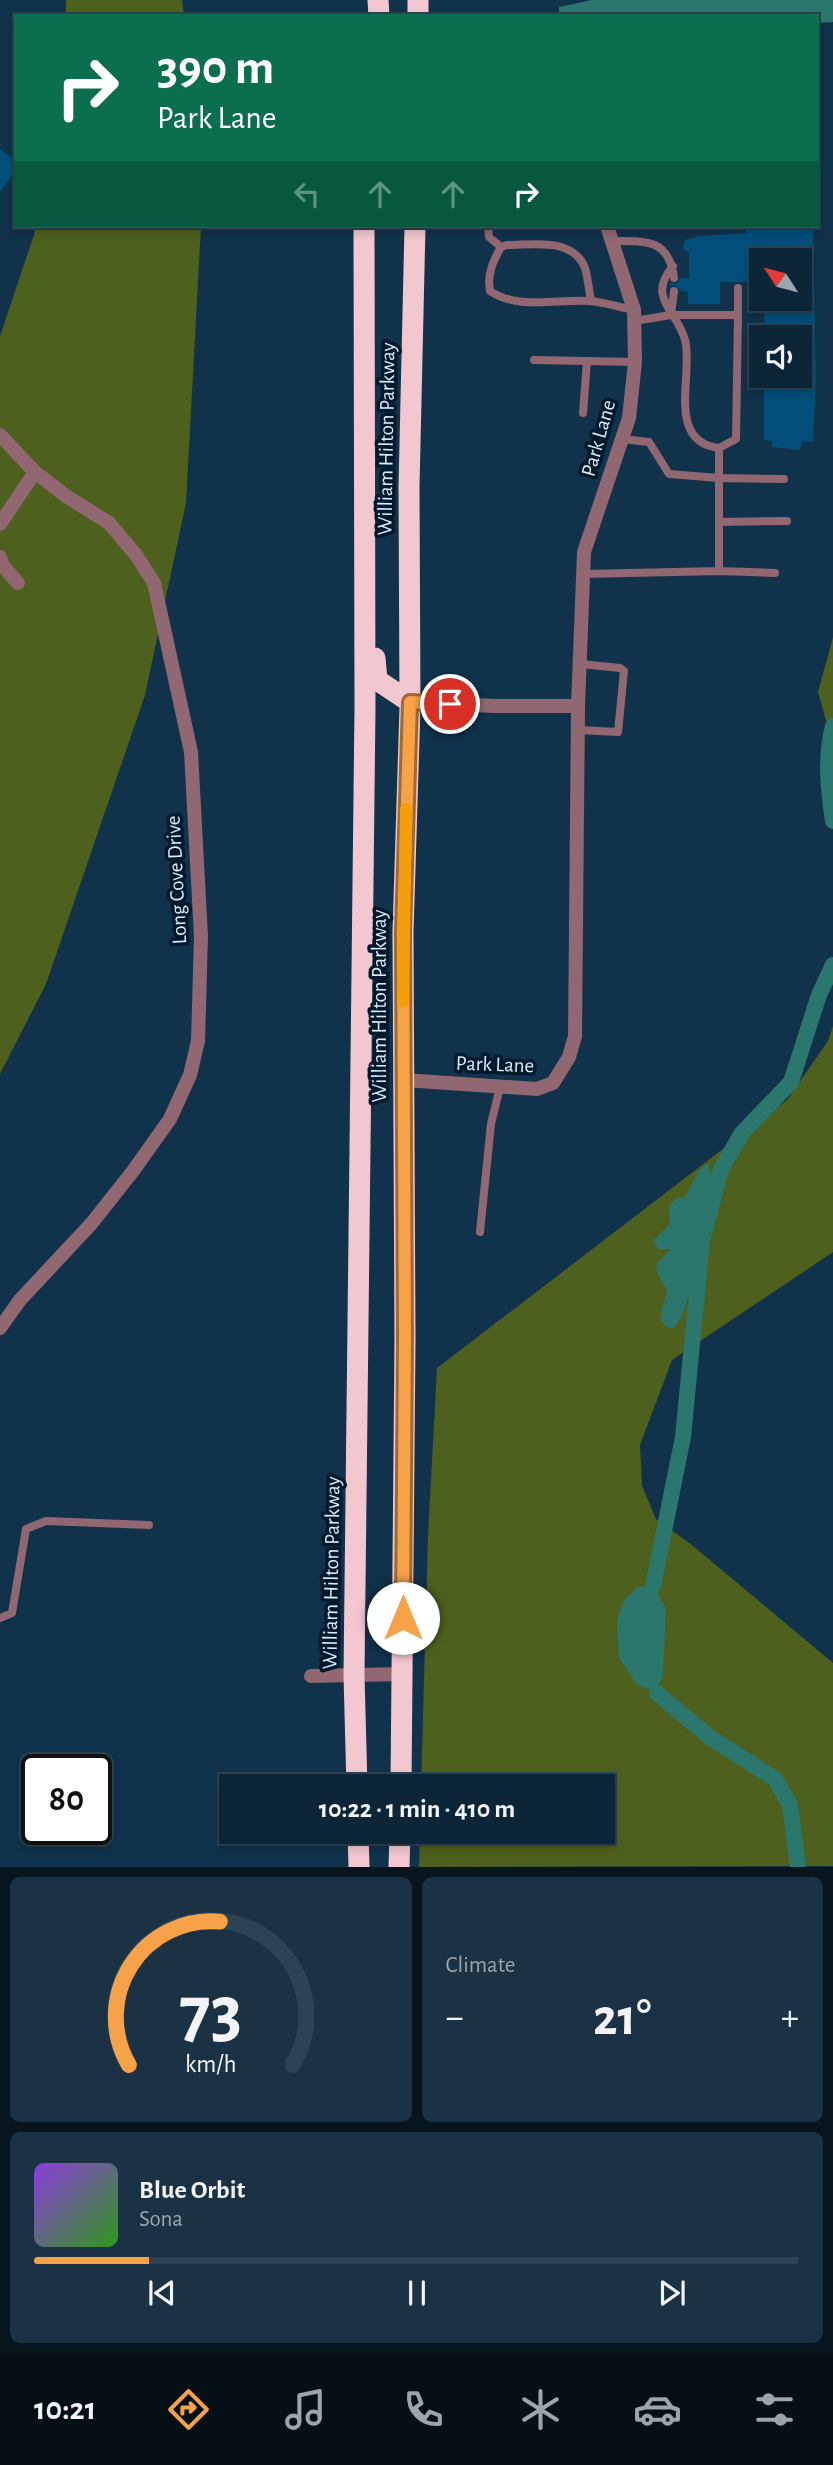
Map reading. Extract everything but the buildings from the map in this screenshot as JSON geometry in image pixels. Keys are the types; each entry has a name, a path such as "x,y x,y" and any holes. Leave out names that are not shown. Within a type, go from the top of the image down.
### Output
{"highway":[{"name":"William Hilton Parkway","path":"357,1774 354,1675 365,707 364,228"},
{"name":"William Hilton Parkway","path":"401,1774 405,1339 403,932 410,702 409,487 415,228"},
{"path":"365,562 377,680 410,702"},
{"path":"358,1844 359,1867"},
{"path":"399,1867 400,1844"}],"street":[{"name":"Park Lane","path":"404,1080 537,1089 553,1083 570,1063 575,1035 578,706 584,552 629,418 635,362 634,315 608,228"},
{"name":"Long Cove Drive","path":"0,435 35,472 66,496 109,523 136,555 154,583 191,752 201,936 198,1041 190,1075 170,1119 91,1224 20,1300 0,1328"},
{"path":"0,524 35,472"},
{"path":"0,557 3,566 18,583"},
{"path":"410,702 578,706"},
{"path":"312,1676 402,1674"}],"lane":[{"path":"488,228 489,237 501,247 564,246 573,252 585,268 591,301"},
{"path":"611,241 640,241 661,248 671,259 674,278"},
{"path":"501,247 492,263 488,281 490,291 497,296 519,301 591,301 634,315 738,315"},
{"path":"673,266 663,278 662,300 685,340 686,419 694,435 706,446 719,448 736,439 738,289"},
{"path":"671,315 674,291"},
{"path":"534,360 635,362"},
{"path":"583,413 587,361"},
{"path":"622,439 649,442 669,474 784,479"},
{"path":"719,448 719,571"},
{"path":"720,522 787,521"},
{"path":"584,574 719,571 775,573"},
{"path":"578,730 618,732 624,671 620,668 581,664"},
{"path":"480,1233 491,1124 500,1087"},
{"path":"0,1618 12,1613 26,1528 46,1521 149,1525"}],"shaded area":[{"path":"66,0 182,0 184,14 66,14"},
{"path":"592,0 833,0 833,22 819,23 819,14 559,14 559,7"},
{"path":"36,228 201,228 186,503 145,695 46,984 0,1074 0,336"},
{"path":"833,637 833,745 818,692"},
{"path":"833,1026 833,1252 672,1360 640,1445 642,1486 656,1519 692,1545 833,1663 833,1866 419,1867 420,1844 615,1844 615,1774 421,1774 428,1535 437,1368 787,1100 828,1041"},
{"path":"708,1163 711,1179 709,1207 699,1239 688,1300 673,1328 667,1327 661,1321 661,1313 667,1291 656,1268 672,1249 658,1249 653,1241 670,1224 669,1206 675,1199 685,1197 699,1171"},
{"path":"653,1586 666,1608 663,1674 657,1693 637,1684 619,1658 617,1620 623,1602 637,1587"}],"waterway":[{"path":"833,726 828,774 833,821"},
{"path":"653,1586 683,1437 702,1241 721,1169 742,1133 791,1082 819,995 833,965"},
{"path":"657,1693 708,1736 775,1779 790,1805 798,1867"}],"slow traffic":[{"path":"403,1001 406,809"}],"route":[{"path":"403,1618 403,932 410,702 450,704"}]}
